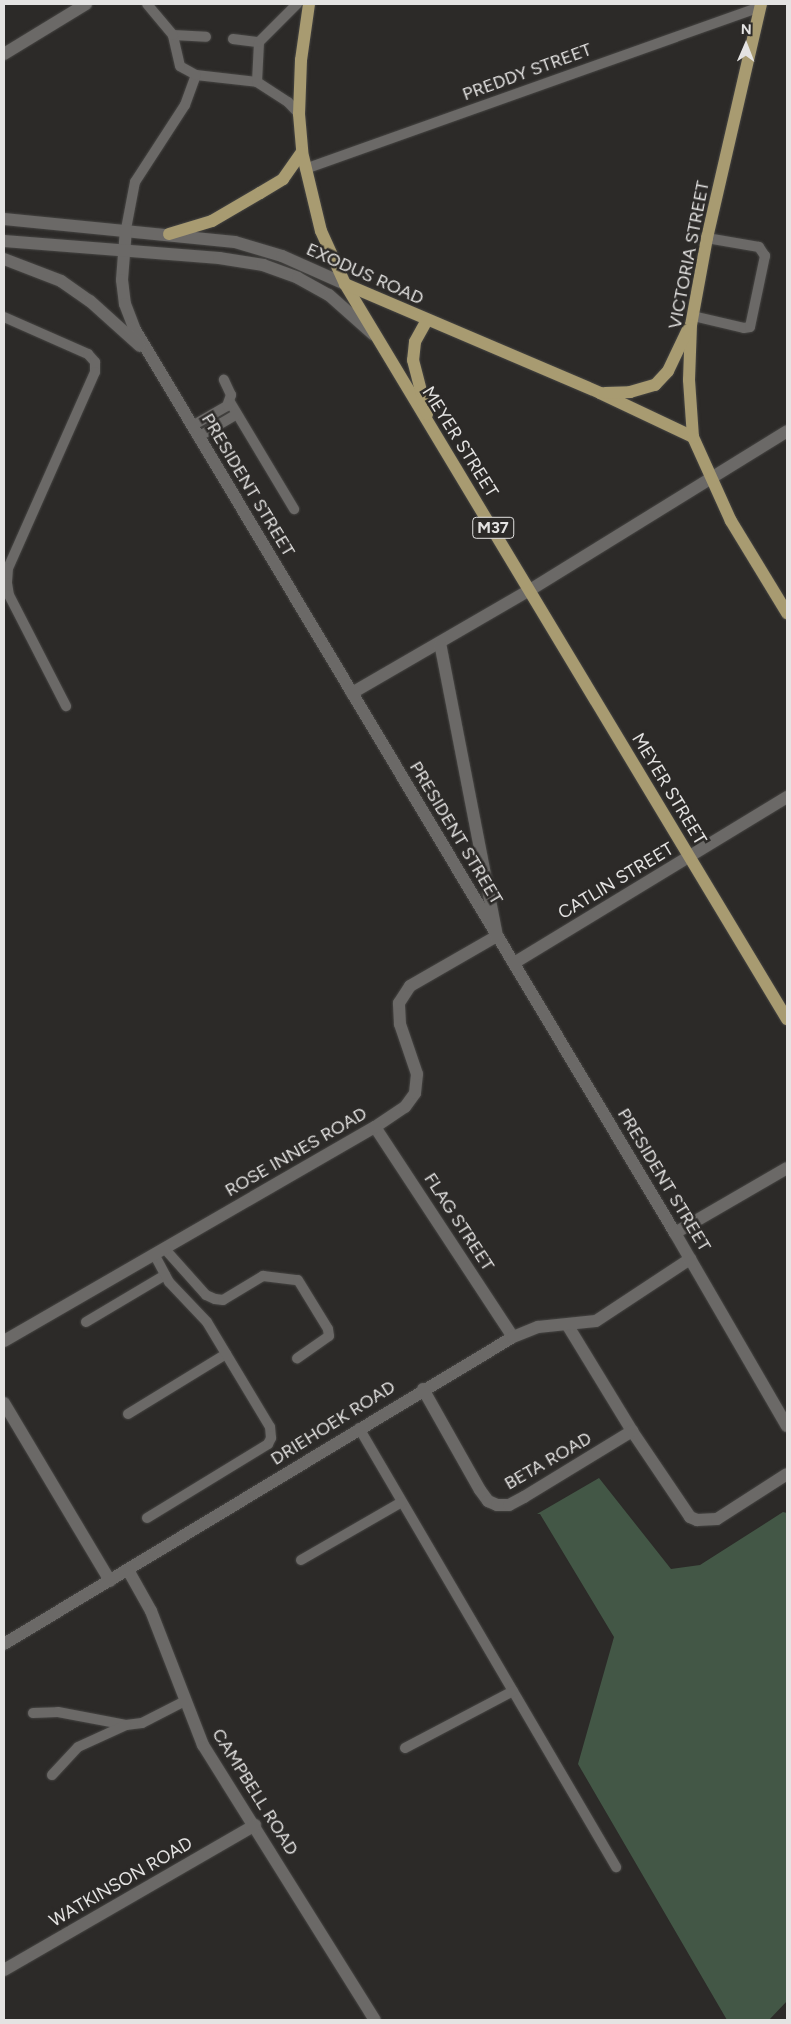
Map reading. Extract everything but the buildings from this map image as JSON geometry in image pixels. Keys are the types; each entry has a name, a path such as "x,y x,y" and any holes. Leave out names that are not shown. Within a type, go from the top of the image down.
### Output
{"main road":[{"name":"MEYER STREET","path":"309,4 301,60 299,114 302,152 321,231 345,284 787,1019"},
{"name":"VICTORIA STREET","path":"764,5 707,238 692,320 689,380 693,437 732,521 787,613"},
{"path":"169,234 212,221 268,188 288,174 302,152"},
{"name":"EXODUS ROAD","path":"345,284 600,393 693,437"},
{"path":"427,320 415,342 413,360 432,430"},
{"path":"600,393 630,392 655,386 668,371 692,320"}],"street":[{"path":"4,54 85,4"},
{"name":"EXODUS ROAD","path":"4,219 126,229 256,247 345,284"},
{"name":"PRESIDENT STREET","path":"126,229 122,280 125,304 134,328 676,1233 787,1426"},
{"path":"4,241 219,258 263,265 298,278 329,295 377,338"},
{"path":"4,259 61,282 90,301 149,354"},
{"path":"352,693 530,590 787,431"},
{"path":"440,643 497,936"},
{"name":"CATLIN STREET","path":"514,963 787,797"},
{"name":"ROSE INNES ROAD","path":"4,1340 375,1127 405,1107 415,1092 417,1074 400,1024 399,1003 410,986 497,936"},
{"name":"FLAG STREET","path":"375,1127 513,1337"},
{"path":"676,1233 787,1168"},
{"name":"DRIEHOEK ROAD","path":"4,1644 423,1389 513,1337 538,1327 568,1326 596,1321 690,1259"},
{"path":"568,1326 632,1431 684,1511 697,1520 717,1519 787,1474"},
{"name":"BETA ROAD","path":"423,1389 480,1490 488,1501 497,1504 508,1505 524,1497 632,1431"},
{"path":"4,1403 110,1581"},
{"name":"CAMPBELL ROAD","path":"128,1570 151,1611 203,1745 255,1825 375,2020"},
{"name":"WATKINSON ROAD","path":"4,1970 255,1825"}],"lane":[{"path":"147,4 173,35 180,66 196,75 257,82 288,102 299,114"},
{"path":"257,82 259,42 296,4"},
{"name":"PREDDY STREET","path":"305,169 764,5"},
{"path":"173,35 206,37"},
{"path":"233,39 259,42"},
{"path":"126,229 135,182 185,105 196,75"},
{"path":"692,320 744,328 750,327 765,256 759,247 707,238"},
{"path":"4,318 88,354 95,362 95,372 14,555 7,583 9,595 66,706"},
{"path":"224,380 231,395 230,402 294,509"},
{"path":"195,431 230,402"},
{"path":"195,431 237,414"},
{"path":"147,1518 268,1444 270,1427 202,1313 165,1274 159,1251"},
{"path":"159,1251 206,1295 214,1299 223,1300 263,1276 298,1280 328,1329 329,1336 297,1358"},
{"path":"86,1322 165,1274"},
{"path":"128,1414 226,1354"},
{"path":"359,1428 616,1867"},
{"path":"301,1560 402,1502"},
{"path":"405,1748 512,1691"},
{"path":"52,1775 78,1747 126,1725 142,1722 185,1701"},
{"path":"34,1713 58,1712 126,1725"}],"green space":[{"path":"599,1478 671,1569 700,1565 783,1512 787,1513 787,2001 769,2020 727,2020 578,1764 614,1637 540,1514 537,1514"}]}
